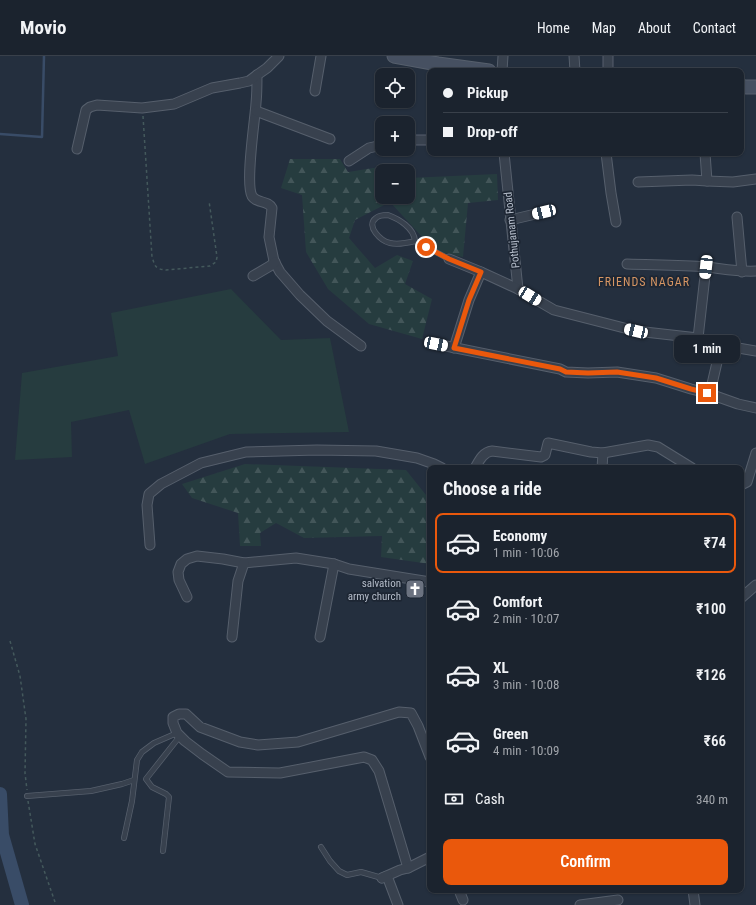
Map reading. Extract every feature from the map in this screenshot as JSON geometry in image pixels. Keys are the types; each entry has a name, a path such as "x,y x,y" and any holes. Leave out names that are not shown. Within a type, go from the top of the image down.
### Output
{"main road":[{"path":"394,56 436,60 475,68"}],"street":[{"path":"77,149 86,110 90,107 97,105 142,108 174,104 212,88 249,81 267,68 279,56"},
{"path":"315,91 321,56"},
{"path":"502,68 503,56"},
{"path":"574,56 575,68"},
{"path":"608,56 608,68"},
{"path":"257,75 256,111 249,186 252,196 257,201 266,202 270,204 272,208 269,237 275,262 280,272 311,306 327,321 361,346"},
{"path":"256,111 330,138"},
{"path":"415,140 427,140"},
{"path":"349,161 369,148 375,146"},
{"name":"Pothujanam Road","path":"504,156 518,289"},
{"path":"606,156 616,222"},
{"path":"705,156 707,181"},
{"path":"638,182 692,180 733,182 756,179"},
{"path":"510,220 544,212"},
{"path":"737,217 742,272"},
{"path":"449,259 518,289 554,310 596,322 636,331 698,338 756,351"},
{"path":"253,276 275,262"},
{"path":"627,264 706,267 742,272 756,271"},
{"path":"698,338 706,267"},
{"path":"454,348 469,300 481,272"},
{"path":"436,344 560,369 566,372 617,372 656,378 738,404 756,408"},
{"path":"707,393 712,384 721,344"},
{"path":"477,465 485,454 492,451 541,457 544,455 548,443 591,452 603,452 648,445 658,448 687,465"},
{"path":"150,545 147,505 149,494 161,484 201,464 246,452 317,450 376,451 416,458 436,465"},
{"path":"602,465 603,452"},
{"path":"744,484 747,482 756,454"},
{"path":"186,597 179,580 178,572 181,564 187,559 197,556 244,563 296,558 334,564 350,569 427,582"},
{"path":"232,637 238,581 244,563"},
{"path":"320,637 334,564"},
{"path":"744,595 756,585"},
{"path":"408,868 379,771 372,760 364,757 280,773 228,772 202,754 178,734 173,723 173,717 179,714 186,714 200,727 240,742 258,745 298,742 399,712 411,713 418,726 427,750"},
{"path":"382,878 427,858"},
{"path":"382,878 388,876 398,905"},
{"path":"460,893 462,900"},
{"path":"693,893 695,905"},
{"path":"580,905 618,902"}],"lane":[{"path":"415,241 415,236 410,228 396,218 388,215 381,216 372,222 374,232 389,243 393,244 415,241 449,259"},
{"path":"124,838 132,800 137,760 142,752 154,743 178,734"},
{"path":"163,851 169,797 152,787 146,779 178,734"},
{"path":"27,796 91,791 134,780"},
{"path":"321,847 339,871 347,875 361,872 382,878"}],"path":[{"path":"142,108 152,257 155,266 159,269 166,270 210,266 216,262 217,257 209,201"},
{"path":"10,641 20,676 26,719 25,773 27,796 35,844 56,905"}],"green space":[{"path":"290,159 340,159 348,172 375,168 375,204 386,204 355,220 349,238 375,268 397,255 413,261 405,284 432,299 422,339 369,324 328,289 306,252 302,195 281,188"},
{"path":"497,174 498,200 468,203 463,257 435,251 392,204 415,204 415,178"},
{"path":"231,289 281,340 330,338 349,432 230,434 145,464 129,410 71,422 72,457 15,460 22,373 118,356 111,313"},
{"path":"245,464 406,470 427,496 427,564 381,557 382,536 304,538 276,523 260,533 261,546 240,546 238,513 192,498 182,484"}],"waterway":[{"path":"0,134 42,137 44,56"},
{"path":"0,794 2,835 22,905"}],"place":[{"name":"salvation army church","path":"415,589"}],"district":[{"name":"FRIENDS NAGAR","path":"644,282"}],"route":[{"path":"426,247 449,259 481,272 469,300 454,348 560,369 566,372 617,372 656,378 707,393"}]}
